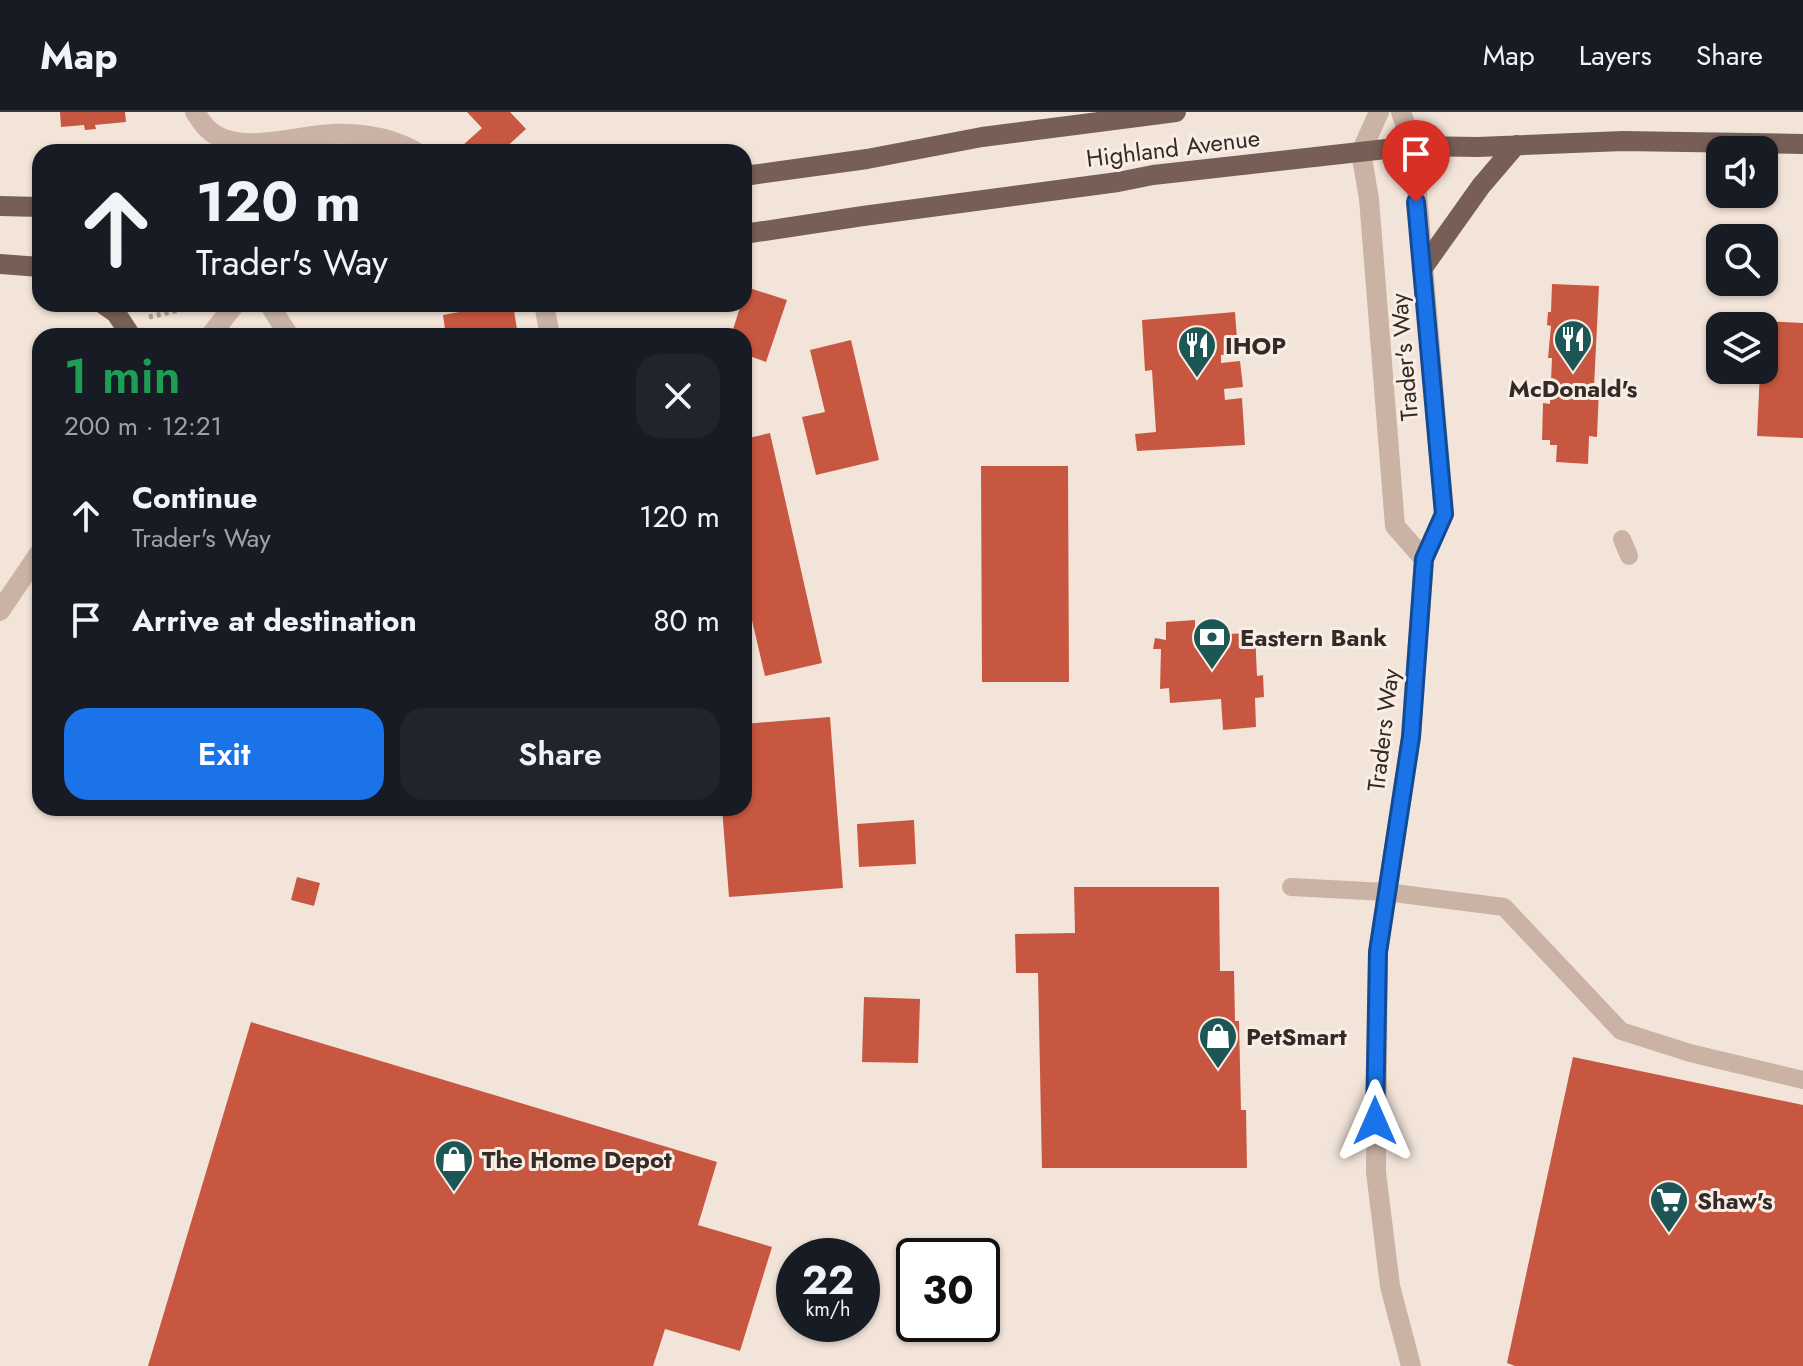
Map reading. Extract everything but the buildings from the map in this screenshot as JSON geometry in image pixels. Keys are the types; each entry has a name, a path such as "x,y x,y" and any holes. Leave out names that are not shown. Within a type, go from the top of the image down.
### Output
{"main road":[{"name":"Highland Avenue","path":"752,175 867,159 982,137 1176,112"},
{"name":"Highland Avenue","path":"752,233 1153,175 1413,146 1623,141 1803,144"},
{"path":"1422,269 1481,186 1516,145"},
{"path":"0,206 32,207"},
{"path":"0,264 32,269"}],"street":[{"path":"195,112 211,132 237,142 278,142 330,134 367,136 402,144"},
{"path":"1379,112 1361,152 1369,199 1395,526 1424,559"},
{"name":"Trader's Way","path":"1401,112 1413,146 1444,514 1424,559"},
{"path":"216,328 229,312"},
{"name":"Traders Way","path":"1411,1366 1390,1286 1376,1172 1378,952 1411,737 1424,559"},
{"path":"0,611 32,564"}],"lane":[{"path":"1291,887 1386,892 1504,907 1621,1031 1690,1053 1803,1080"}],"path":[{"path":"149,317 171,312"}],"place":[{"name":"McDonald's","path":"1573,373"},
{"name":"IHOP","path":"1197,379"},
{"name":"Eastern Bank","path":"1212,671"},
{"name":"PetSmart","path":"1218,1070"},
{"name":"The Home Depot","path":"454,1193"},
{"name":"Shaw's","path":"1669,1234"}],"route":[{"path":"1375,1121 1378,952 1411,737 1424,559 1444,514 1416,202"}]}
